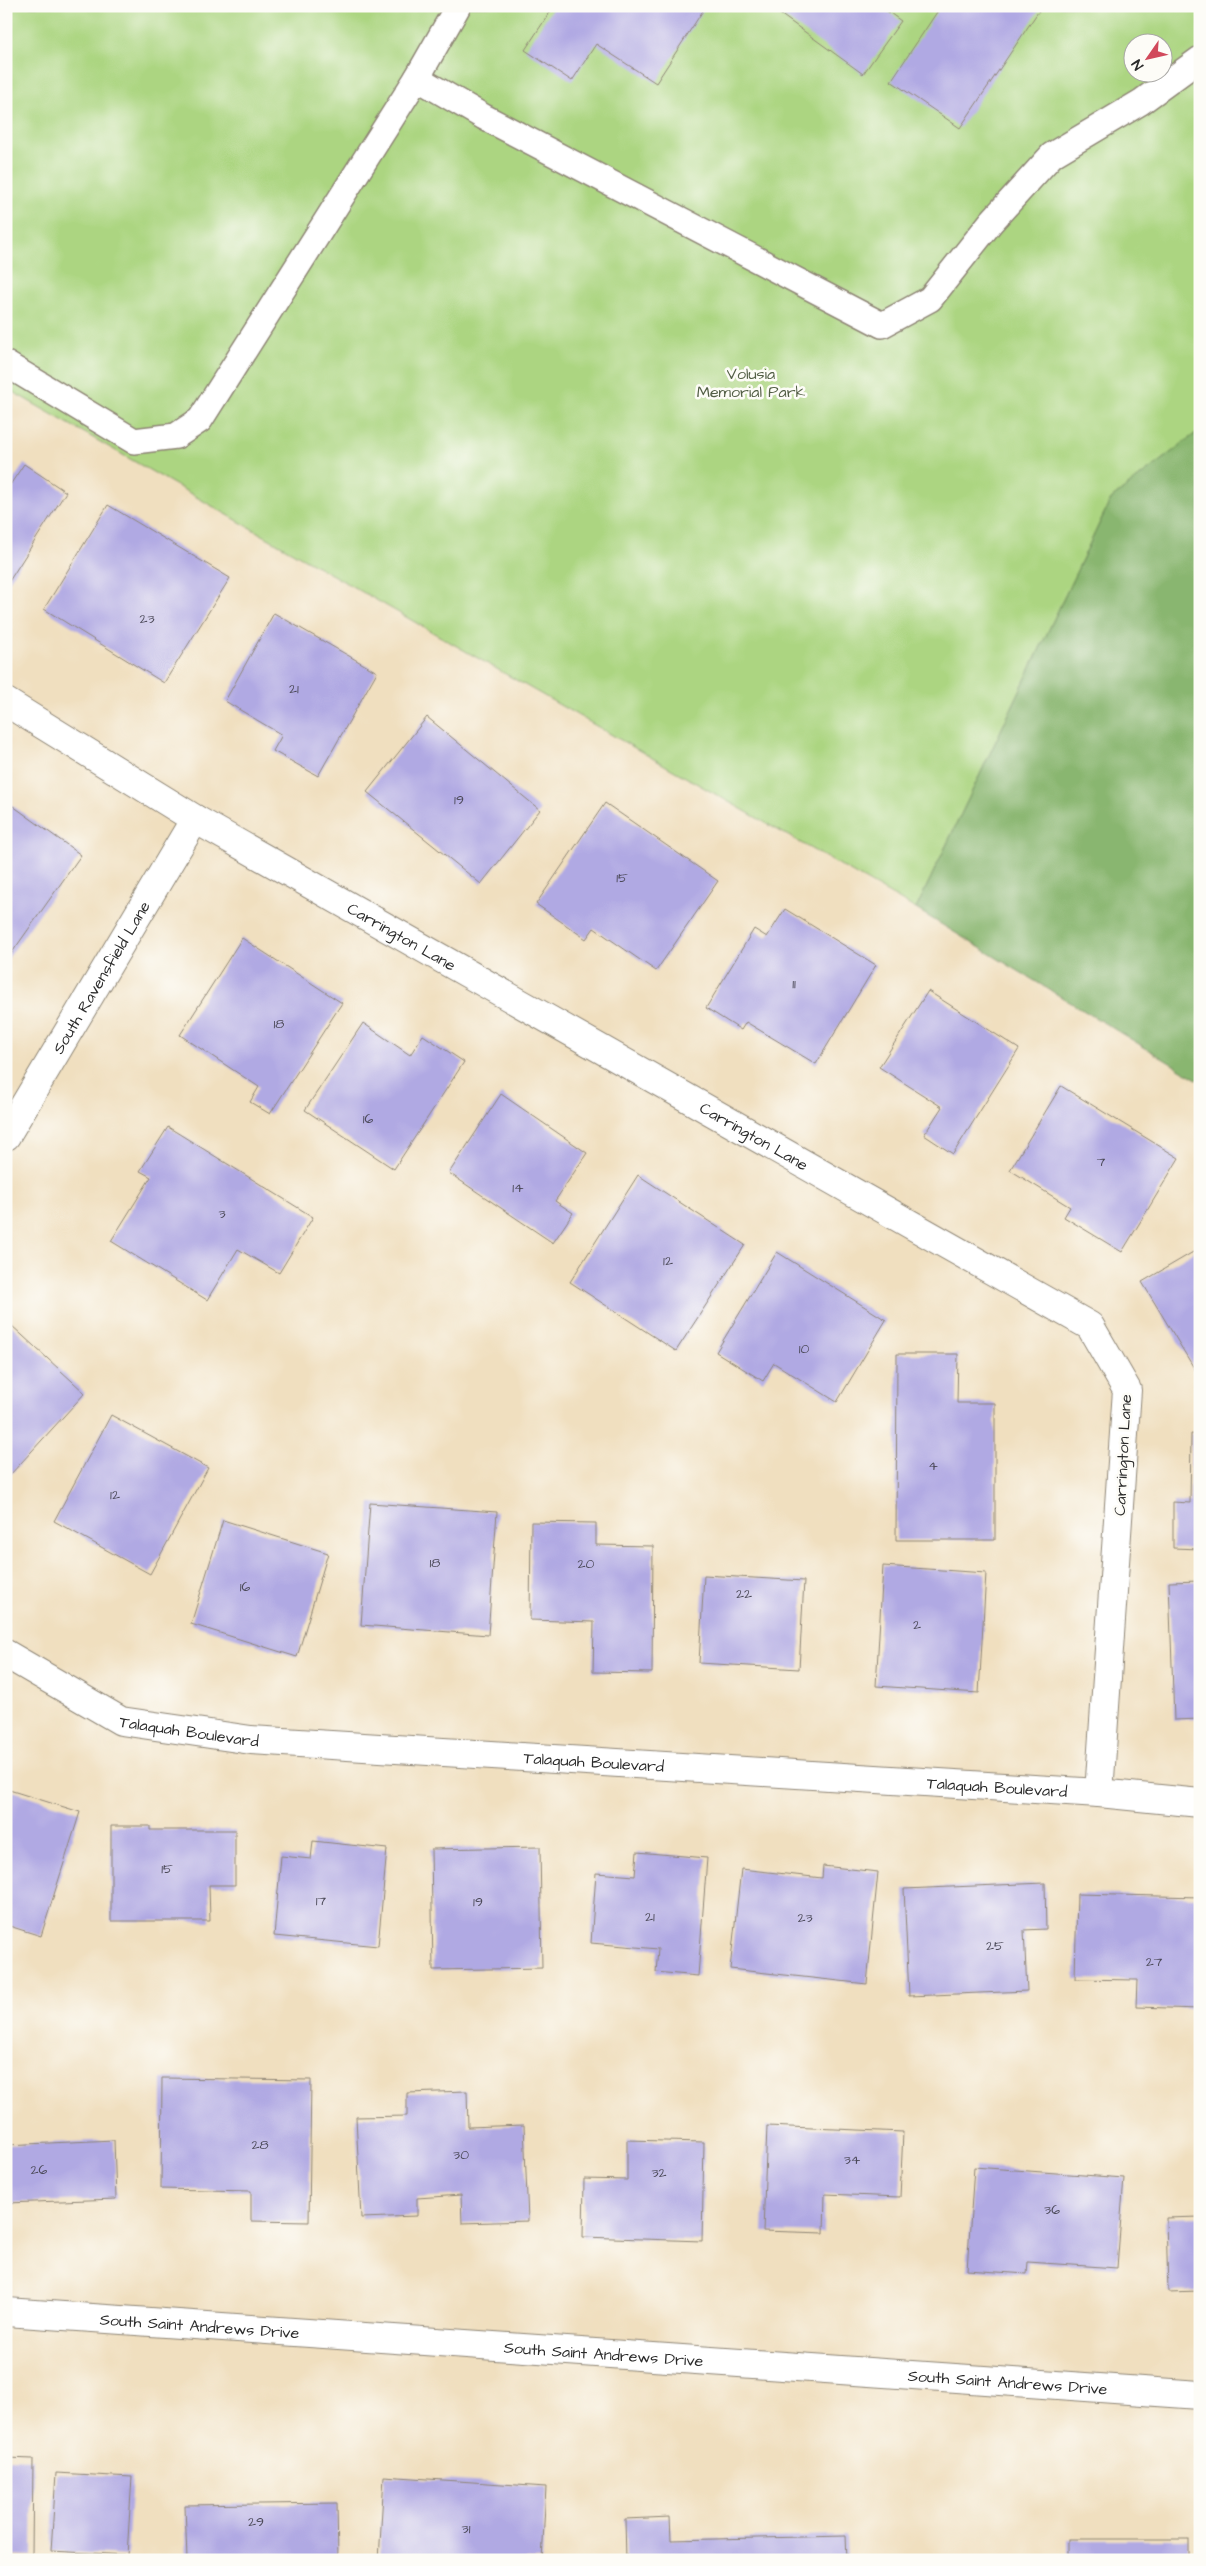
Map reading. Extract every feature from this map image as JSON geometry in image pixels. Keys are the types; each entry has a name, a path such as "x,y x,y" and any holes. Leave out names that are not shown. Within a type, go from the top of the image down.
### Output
{"street":[{"name":"Carrington Lane","path":"6,702 195,819 1090,1326 1128,1390 1099,1793"},
{"name":"South Ravensfield Lane","path":"6,1136 195,819"},
{"name":"Talaquah Boulevard","path":"6,1654 121,1721 251,1740 1099,1793 1200,1803"},
{"name":"South Saint Andrews Drive","path":"6,2312 1200,2395"}],"lane":[{"path":"6,364 134,440 176,436 200,420 417,78 458,6"},
{"path":"417,78 484,117 882,325 930,299 991,222 1052,155 1141,102 1200,59"}],"green space":[{"name":"Volusia Memorial Park","path":"6,6 1200,6 1200,430 1111,499 916,909 6,388"},
{"path":"1200,430 1200,1081 916,909 1111,499"}],"building":[{"path":"554,6 706,6 656,83 596,44 572,81 525,50"},
{"path":"769,6 880,6 901,21 863,74"},
{"path":"941,6 1042,6 960,128 891,81"},
{"path":"24,464 66,492 6,586 6,491"},
{"path":"108,505 230,578 164,683 44,609"},
{"path":"274,613 377,672 318,776 273,751 282,735 225,701"},
{"path":"427,717 540,810 481,884 367,792"},
{"path":"6,801 81,855 6,961"},
{"path":"605,803 718,881 656,971 594,928 586,939 536,904"},
{"path":"785,909 876,965 816,1064 746,1022 741,1030 706,1008 754,929 767,937"},
{"path":"242,938 342,1003 270,1114 250,1102 259,1087 180,1035"},
{"path":"928,991 1019,1049 953,1154 924,1135 942,1107 879,1067"},
{"path":"363,1023 410,1055 423,1035 464,1062 394,1169 305,1110"},
{"path":"1061,1086 1179,1158 1122,1252 1064,1217 1070,1207 1010,1170"},
{"path":"501,1094 587,1153 555,1201 573,1213 553,1243 449,1173"},
{"path":"168,1127 313,1217 279,1273 238,1249 207,1300 111,1241 151,1177 140,1171"},
{"path":"638,1175 745,1245 676,1351 570,1282"},
{"path":"1200,1248 1200,1378 1142,1282"},
{"path":"777,1252 886,1320 837,1402 774,1363 763,1381 716,1352"},
{"path":"10,1324 85,1393 10,1475 6,1472 6,1328"},
{"path":"897,1354 958,1354 957,1403 995,1403 995,1540 896,1540"},
{"path":"111,1415 208,1468 150,1574 54,1521"},
{"path":"1191,1434 1200,1435 1200,1549 1173,1548 1173,1502 1190,1503"},
{"path":"370,1503 497,1512 488,1635 361,1625"},
{"path":"223,1520 328,1553 297,1657 191,1624"},
{"path":"531,1522 596,1523 596,1545 653,1546 652,1673 593,1672 594,1622 530,1620"},
{"path":"883,1566 986,1573 979,1693 876,1686"},
{"path":"704,1575 804,1581 799,1669 699,1663"},
{"path":"1200,1581 1200,1719 1174,1720 1169,1582"},
{"path":"6,1789 80,1812 41,1936 6,1925"},
{"path":"111,1826 150,1826 150,1830 235,1830 235,1885 209,1885 210,1921 111,1921"},
{"path":"313,1841 387,1849 378,1946 274,1936 281,1856 311,1859"},
{"path":"540,1847 542,1968 433,1970 431,1849"},
{"path":"637,1852 707,1858 698,1976 656,1972 658,1949 591,1943 596,1873 635,1876"},
{"path":"823,1866 878,1872 867,1984 730,1969 741,1869 822,1878"},
{"path":"1045,1883 1046,1929 1024,1930 1027,1991 909,1996 904,1889"},
{"path":"1077,1894 1200,1897 1200,2009 1136,2007 1137,1980 1075,1979"},
{"path":"162,2078 311,2080 309,2222 251,2221 251,2191 161,2189"},
{"path":"467,2091 468,2127 524,2125 528,2221 462,2223 461,2195 417,2198 417,2216 361,2218 356,2117 407,2116 407,2093"},
{"path":"767,2126 903,2132 900,2197 825,2194 824,2233 763,2231"},
{"path":"114,2140 116,2199 6,2203 6,2145"},
{"path":"627,2140 704,2142 702,2241 583,2237 584,2179 627,2180"},
{"path":"974,2167 1124,2178 1117,2268 1028,2262 1027,2274 967,2270"},
{"path":"1200,2217 1200,2291 1168,2292 1166,2218"},
{"path":"6,2458 33,2459 32,2556 6,2555"},
{"path":"56,2473 132,2477 127,2555 51,2551"},
{"path":"384,2476 546,2487 542,2560 379,2560"},
{"path":"337,2503 338,2560 187,2560 185,2505"},
{"path":"670,2517 671,2540 846,2536 847,2560 626,2560 625,2519"},
{"path":"1068,2539 1189,2539 1189,2560 1068,2560"}]}
